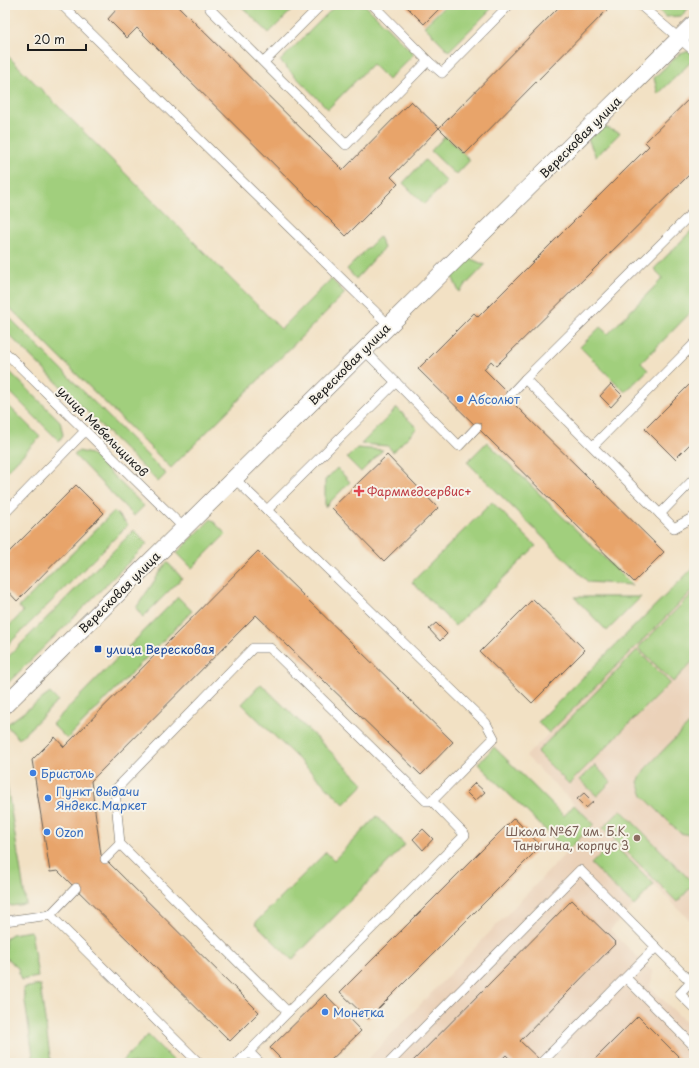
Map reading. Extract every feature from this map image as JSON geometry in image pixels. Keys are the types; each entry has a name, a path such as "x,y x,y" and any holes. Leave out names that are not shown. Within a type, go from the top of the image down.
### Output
{"street":[{"name":"Вересковая улица","path":"5,705 694,24"}],"lane":[{"path":"62,5 389,325"},
{"path":"213,5 210,9 346,145 428,61"},
{"path":"264,62 321,5"},
{"path":"373,5 428,61 442,73 509,5"},
{"path":"640,5 694,51"},
{"path":"510,395 694,211"},
{"path":"593,446 694,344"},
{"path":"364,350 459,446 477,427"},
{"name":"улица Мебельщиков","path":"5,352 184,528"},
{"path":"525,380 674,528 694,517"},
{"path":"267,510 396,382"},
{"path":"5,513 86,431"},
{"path":"234,478 486,723 494,738 432,801 426,801 270,648 253,648 115,790 120,844 288,1012"},
{"path":"660,514 694,480"},
{"path":"238,1063 465,835 432,801"},
{"path":"105,859 120,844"},
{"path":"389,1063 580,870 692,981 680,994 694,1008"},
{"path":"5,921 50,915 76,888"},
{"path":"50,915 199,1063"},
{"path":"541,1063 656,947"},
{"path":"626,978 694,1046"},
{"path":"249,1052 260,1063"}],"shaded area":[{"name":"Школа №67 им. Б.К. Таныгина, корпус 3","path":"694,589 694,920 692,922 654,885 610,930 653,972 650,987 694,1030 694,1063 364,1063 594,824 526,756"}],"green space":[{"path":"240,5 284,5 291,11 269,33"},
{"path":"336,5 365,5 414,54 388,80 372,64 328,109 280,61"},
{"path":"446,5 495,5 449,51 424,26"},
{"path":"655,5 692,5 681,16 665,17"},
{"path":"689,51 694,56 694,59 658,94 654,78 678,55"},
{"path":"5,53 281,329 331,279 345,293 171,468 5,303"},
{"path":"602,126 620,133 596,157 588,139"},
{"path":"445,136 470,160 456,175 431,151"},
{"path":"425,160 447,182 424,204 403,183"},
{"path":"694,228 694,309 641,363 648,370 625,392 580,347 600,327 608,334 663,278 654,269"},
{"path":"379,237 384,248 356,279 347,269"},
{"path":"469,258 485,265 459,292 452,276"},
{"path":"5,313 166,474 158,482 5,331"},
{"path":"5,367 60,421 63,435 59,441 5,387"},
{"path":"5,402 40,437 5,473"},
{"path":"397,408 417,428 393,452 388,446 361,444"},
{"path":"487,442 632,585 588,582 467,462"},
{"path":"357,448 383,450 361,472 347,458"},
{"path":"79,451 91,454 144,506 134,516 74,455"},
{"path":"337,468 350,482 325,507 325,480"},
{"path":"492,502 536,546 455,626 412,582"},
{"path":"114,511 128,525 5,648 5,630 23,612 19,607"},
{"path":"211,519 226,534 192,568 177,553"},
{"path":"134,530 147,544 5,686 5,660"},
{"path":"167,562 182,578 143,617 136,608"},
{"path":"694,567 694,589 549,733 538,722"},
{"path":"694,592 694,660 673,682 638,648"},
{"path":"178,597 192,611 67,739 52,724"},
{"path":"574,597 641,597 607,631"},
{"path":"637,650 670,683 569,784 537,752"},
{"path":"261,684 364,784 344,804 242,704"},
{"path":"50,693 58,701 19,739 6,725"},
{"path":"694,719 694,836 680,833 643,796 638,782 645,769"},
{"path":"494,747 564,816 574,805 594,824 567,851 478,764"},
{"path":"595,765 611,782 597,796 580,780"},
{"path":"5,773 26,904 11,906 5,901"},
{"path":"621,810 694,884 677,902 603,828"},
{"path":"377,816 405,845 292,960 255,923 326,852 334,860"},
{"path":"612,843 654,884 634,906 591,864"},
{"path":"31,931 38,977 21,980 18,968 5,957 5,939 12,934"},
{"path":"40,985 51,1063 34,1063 23,988"},
{"path":"148,1035 176,1063 120,1063"}],"building":[{"path":"111,5 182,5 179,7 343,170 411,101 439,128 391,177 398,184 346,236 137,28 127,38 108,19 116,10"},
{"path":"405,5 443,5 424,24"},
{"path":"561,5 612,5 465,154 439,128"},
{"path":"694,94 694,170 496,366 491,361 484,369 518,403 516,406 664,552 634,582 418,369 474,313 478,317 649,146 645,142"},
{"path":"694,380 694,440 675,459 645,429"},
{"path":"611,384 622,395 611,407 600,396"},
{"path":"387,455 438,508 384,561 332,508"},
{"path":"76,485 104,513 17,601 5,588 5,556"},
{"path":"258,551 453,742 421,775 256,615 91,781 101,855 259,1012 230,1041 58,871 50,872 32,760 55,737 64,747"},
{"path":"533,599 585,650 532,703 480,652"},
{"path":"436,623 447,634 440,641 429,629"},
{"path":"475,783 485,792 475,801 466,792"},
{"path":"584,793 593,802 586,808 577,799"},
{"path":"514,818 541,846 368,1019 340,992"},
{"path":"423,829 433,839 423,850 413,839"},
{"path":"572,900 616,943 520,1041 543,1063 514,1063 506,1055 498,1063 411,1063"},
{"name":"Монетка","path":"325,994 361,1031 328,1063 285,1063 270,1048"},
{"path":"638,1016 685,1063 591,1063"}],"place":[{"name":"Абсолют","path":"460,399"},
{"name":"Фарммедсервис+","path":"359,491"},
{"name":"улица Вересковая","path":"98,649"},
{"name":"Бристоль","path":"33,773"},
{"name":"Пункт выдачи Яндекс.Маркет","path":"48,798"},
{"name":"Ozon","path":"47,832"},
{"name":"Школа №67 им. Б.К. Таныгина, корпус 3","path":"637,838"},
{"name":"Монетка","path":"325,1012"}]}
